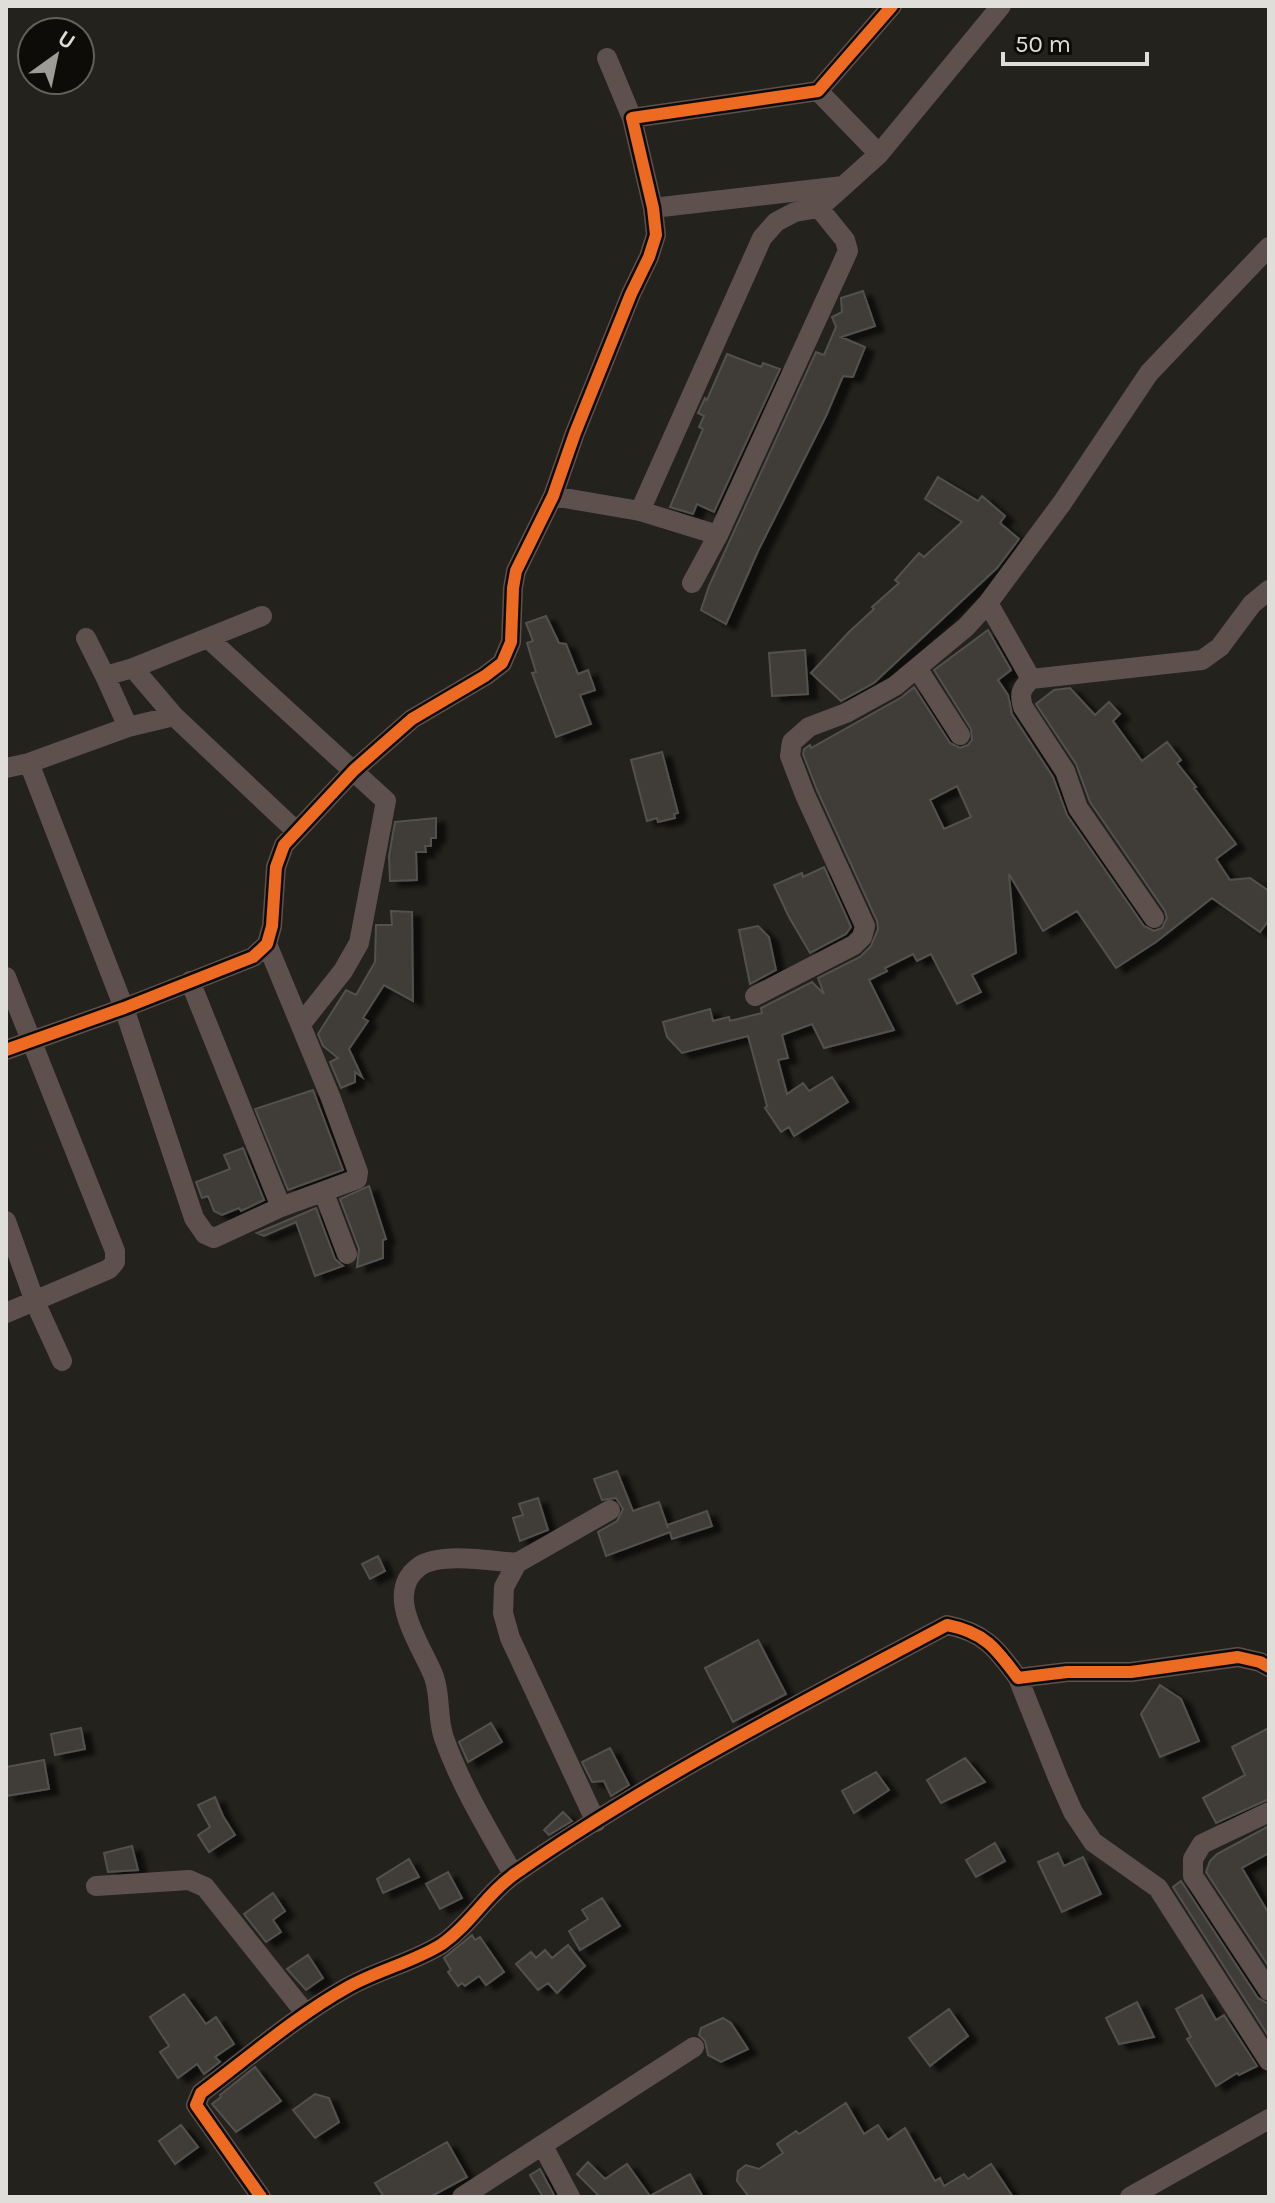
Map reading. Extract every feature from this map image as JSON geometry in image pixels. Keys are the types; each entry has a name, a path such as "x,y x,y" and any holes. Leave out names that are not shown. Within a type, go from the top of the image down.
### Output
{"street":[{"path":"632,118 818,91 892,6"},
{"path":"640,511 762,238 776,222 795,212 819,208 879,154 1001,6"},
{"path":"6,1050 253,957 267,944 272,926 278,856 296,831 354,770 412,719 502,663 511,642 516,571 553,496 580,419 656,235 653,208 632,118 607,58"},
{"path":"818,91 879,154"},
{"path":"653,208 843,186"},
{"path":"692,583 718,535 848,251 845,240 819,208"},
{"path":"755,996 854,945 862,937 865,926 805,795 790,756 792,742 809,727 846,713 895,686 966,627 988,603 1062,503 1149,373 1269,247"},
{"path":"553,496 640,511 718,535"},
{"path":"1154,918 1078,808 1065,771 1023,707 1020,696 1023,687 1031,679 1202,660 1220,647 1252,604 1269,590"},
{"path":"988,603 1031,679"},
{"path":"105,676 209,639 262,616"},
{"path":"86,638 128,727"},
{"path":"209,639 386,801 359,943 343,971 301,1024"},
{"path":"133,668 174,716 296,831"},
{"path":"917,668 960,735"},
{"path":"6,768 29,763 128,727 174,716"},
{"path":"29,763 124,1008 199,1227 214,1238 281,1207 357,1179 358,1172 267,944"},
{"path":"6,977 115,1251 115,1262 109,1269 6,1313"},
{"path":"190,981 281,1207"},
{"path":"324,1193 347,1254"},
{"path":"6,1221 35,1302 62,1361"},
{"path":"596,1822 510,1638 503,1613 504,1587 517,1563 610,1510"},
{"path":"513,1874 471,1801 443,1734 438,1690 406,1614 403,1590 420,1566 445,1558 517,1563"},
{"path":"261,2197 196,2105 201,2093 306,2014 362,1979 438,1946 461,1931 491,1894 513,1874 754,1728 947,1625 969,1629 993,1645 1018,1678 1063,1789 1093,1842 1158,1888 1269,2061"},
{"path":"1018,1678 1067,1672 1131,1672 1238,1657 1269,1667"},
{"path":"1269,1812 1202,1844 1193,1859 1193,1876 1269,1991"},
{"path":"96,1886 189,1880 205,1887 306,2014"},
{"path":"462,2197 694,2047"},
{"path":"1130,2197 1269,2119"},
{"path":"543,2146 570,2197"}],"building":[{"path":"863,291 875,326 841,337 865,347 853,377 843,376 726,624 701,610 709,586 816,352 824,355 836,327 832,317 842,312 841,298"},
{"path":"727,354 761,367 763,363 780,369 714,512 697,504 693,514 670,507 703,429 699,427 704,416 698,413"},
{"path":"938,477 978,501 982,496 1005,516 1000,523 1019,539 997,568 874,683 841,701 811,673 874,609 872,607 899,583 895,580 919,553 924,557 962,522 925,499"},
{"path":"546,616 559,643 566,644 578,674 588,670 595,690 580,695 591,724 556,737 532,673 536,672 527,643 533,641 526,623"},
{"path":"988,630 1011,670 998,680 1008,695 1012,714 1053,777 1067,815 1144,926 1154,931 1162,928 1167,918 1165,911 1090,802 1076,764 1036,704 1054,690 1070,688 1095,715 1109,702 1120,714 1113,721 1142,761 1167,742 1181,760 1177,763 1236,844 1216,859 1230,880 1250,878 1269,891 1269,920 1260,932 1212,898 1156,942 1116,968 1077,911 1043,931 1009,874 1016,953 972,975 981,992 957,1004 931,954 917,961 913,954 869,980 894,1030 824,1048 812,1024 782,1035 788,1058 778,1060 787,1094 803,1083 809,1091 832,1077 848,1102 794,1136 789,1127 781,1132 765,1108 767,1106 748,1036 682,1053 667,1037 663,1022 710,1009 713,1021 729,1017 730,1021 762,1013 761,1008 812,982 824,994 818,978 860,957 871,946 878,929 877,921 817,790 803,754 804,749 902,697 914,687 950,743 960,748 968,745 972,740 971,729 934,670","holes":["957,786 971,817 944,829 930,800"]},
{"path":"805,650 808,694 772,696 769,653"},
{"path":"662,752 678,813 674,814 675,818 647,821 631,760"},
{"path":"436,818 436,838 431,838 431,846 425,846 426,852 416,852 417,880 390,881 389,856 395,822"},
{"path":"824,867 851,927 846,934 810,953 774,885"},
{"path":"391,911 412,912 413,1001 384,985 363,1018 368,1021 349,1049 362,1077 355,1072 355,1082 341,1088 330,1062 338,1058 323,1046 318,1034 346,990 356,995 375,962 376,925 392,925"},
{"path":"758,926 769,937 776,970 750,984 739,930"},
{"path":"313,1090 343,1170 288,1190 255,1109"},
{"path":"243,1148 264,1200 241,1211 239,1208 222,1215 214,1211 208,1196 202,1198 196,1182 230,1169 224,1155"},
{"path":"369,1186 386,1239 383,1240 383,1258 357,1267 359,1249 340,1199"},
{"path":"316,1208 335,1259 343,1266 315,1276 296,1222 264,1236 257,1233"},
{"path":"617,1471 633,1511 659,1502 668,1528 667,1525 707,1511 712,1526 672,1539 670,1532 606,1556 598,1532 617,1521 623,1509 616,1498 602,1500 594,1479"},
{"path":"538,1498 548,1530 520,1541 513,1518 523,1515 519,1504"},
{"path":"378,1556 385,1571 370,1579 362,1564"},
{"path":"758,1640 786,1694 733,1722 705,1668"},
{"path":"1160,1685 1181,1699 1199,1741 1160,1757 1141,1714"},
{"path":"491,1723 502,1742 468,1762 459,1742"},
{"path":"81,1728 85,1749 55,1755 51,1734"},
{"path":"1269,1728 1269,1799 1216,1823 1203,1798 1245,1775 1232,1747"},
{"path":"610,1748 629,1785 611,1796 604,1781 592,1782 582,1762"},
{"path":"965,1758 985,1782 941,1803 927,1780"},
{"path":"44,1760 49,1789 6,1796 6,1767"},
{"path":"876,1772 889,1790 854,1813 842,1791"},
{"path":"215,1797 235,1835 209,1852 198,1835 210,1827 198,1805"},
{"path":"563,1812 572,1821 549,1835 544,1830"},
{"path":"1269,1826 1269,1853 1242,1868 1269,1914 1269,1967 1206,1872 1217,1854"},
{"path":"995,1843 1005,1861 976,1877 966,1860"},
{"path":"132,1846 138,1870 108,1872 104,1853"},
{"path":"1058,1853 1064,1866 1083,1857 1101,1894 1062,1912 1038,1862"},
{"path":"409,1859 419,1877 383,1893 377,1879"},
{"path":"448,1872 462,1898 440,1909 426,1884"},
{"path":"1181,1881 1258,1998 1269,2004 1269,2037 1173,1887"},
{"path":"273,1893 285,1911 273,1920 281,1932 266,1942 244,1914"},
{"path":"602,1898 620,1926 580,1950 569,1931 588,1919 582,1910"},
{"path":"472,1935 475,1940 480,1937 504,1972 486,1985 479,1976 465,1986 462,1983 458,1986 448,1972 451,1970 444,1958"},
{"path":"568,1945 585,1966 557,1993 548,1983 538,1990 516,1964 531,1952 536,1958 545,1950 552,1958"},
{"path":"308,1955 323,1978 306,1990 287,1969"},
{"path":"184,1994 206,2024 216,2017 234,2044 215,2057 220,2062 204,2074 197,2064 178,2078 160,2052 169,2046 150,2017"},
{"path":"1202,1995 1216,2020 1224,2015 1257,2066 1239,2075 1237,2073 1216,2086 1187,2039 1191,2037 1176,2009"},
{"path":"1137,2002 1154,2037 1119,2044 1106,2018"},
{"path":"949,2009 968,2036 930,2066 909,2038"},
{"path":"723,2018 731,2023 748,2049 721,2062 708,2055 705,2041 699,2035 701,2028"},
{"path":"255,2067 281,2101 236,2132 212,2104"},
{"path":"315,2094 329,2098 339,2122 315,2138 293,2110"},
{"path":"846,2103 864,2134 878,2125 888,2140 905,2128 935,2181 940,2178 944,2186 964,2174 968,2179 991,2164 1013,2197 749,2197 737,2181 738,2171 746,2165 759,2169 783,2153 777,2144 796,2131 799,2134"},
{"path":"181,2125 198,2147 175,2164 159,2141"},
{"path":"447,2142 467,2177 430,2197 384,2197 375,2183"},
{"path":"588,2162 605,2179 627,2164 650,2196 690,2174 703,2197 600,2197 577,2174"},
{"path":"540,2169 555,2197 543,2197 530,2175"}],"cycle path":[{"path":"6,1050 253,957 267,944 272,926 276,867 284,845 354,770 412,719 502,663 511,642 516,571 553,496 575,433 656,235 653,208 632,118 818,91 892,6"},
{"path":"261,2197 196,2105 201,2093 329,1998 442,1944 506,1881 567,1839 728,1743 947,1625 980,1637 1003,1658 1018,1678 1067,1672 1131,1672 1238,1657 1269,1667"}]}
